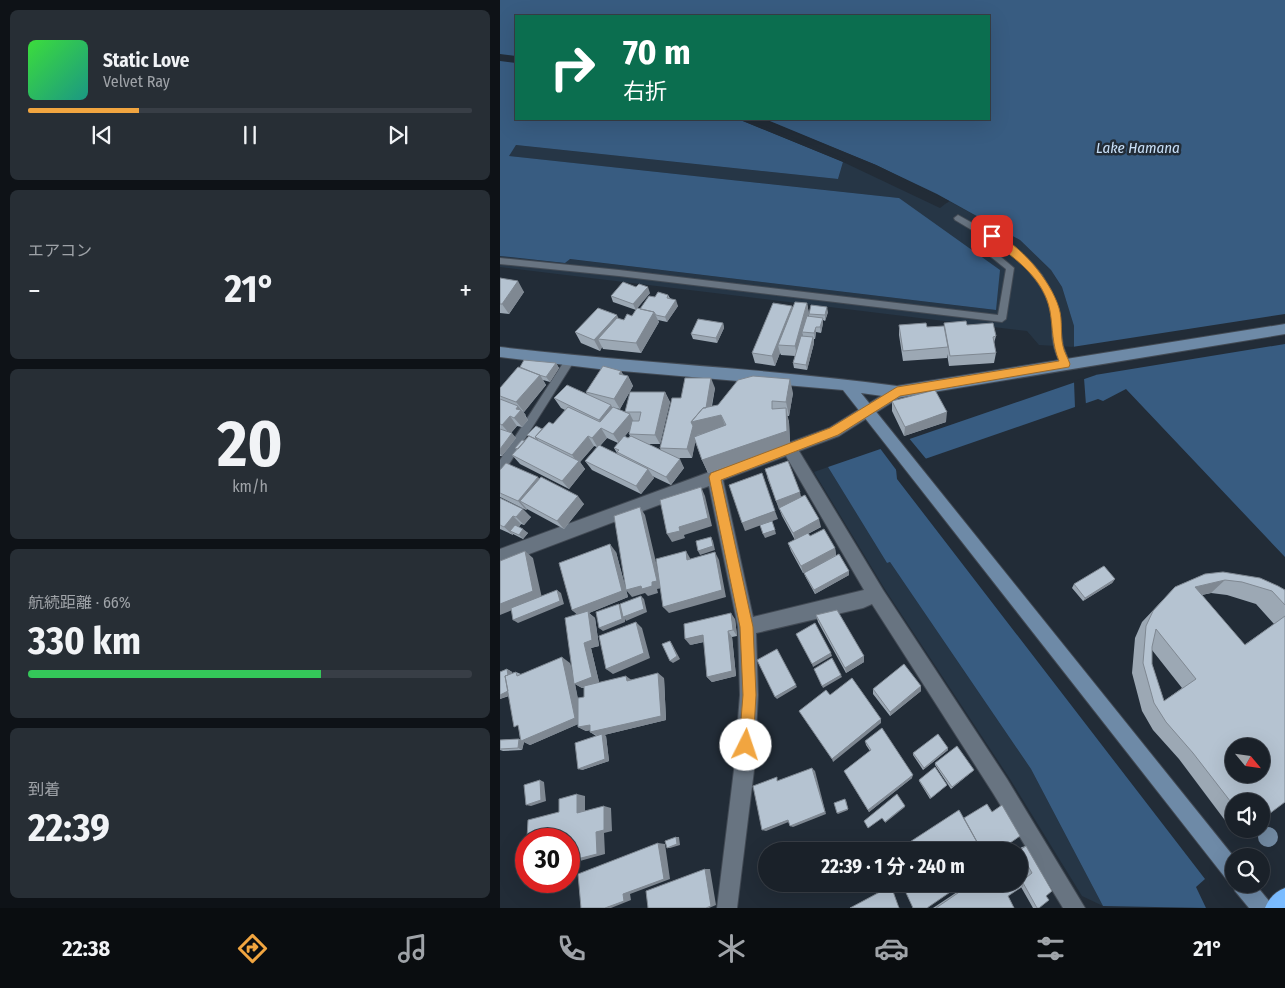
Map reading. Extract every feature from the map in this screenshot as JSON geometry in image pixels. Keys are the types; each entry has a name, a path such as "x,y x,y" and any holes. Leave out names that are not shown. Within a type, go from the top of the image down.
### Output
{"highway":[{"path":"1275,908 1285,898"}],"street":[{"path":"500,352 570,360 846,384 897,392 1285,329"},
{"path":"846,384 1225,862"},
{"path":"500,557 834,432 897,392"},
{"path":"790,449 875,593 1000,786 1075,908"},
{"path":"715,477 747,627 750,695 744,770 726,908"},
{"path":"747,627 863,600 875,593"},
{"path":"1250,893 1262,908"}],"lane":[{"path":"958,218 1009,247 1024,260 1047,290 1054,308 1058,326 1058,345 1065,364"},
{"path":"500,261 619,273 1002,319 1010,268 995,257 1009,247"},
{"path":"500,469 570,360"}],"shaded area":[{"path":"516,145 838,179 843,162 940,208 949,201 1020,240 1051,270 1062,287 1074,326 1074,347 1039,345 1027,331 500,267 500,256 565,263 569,259 996,310 899,198 508,156"},
{"path":"828,467 887,563 890,562 1031,769 1103,906 1082,896 1010,779 886,591 814,472"}],"water":[{"name":"Lake Hamana","path":"500,0 1285,0 1285,557 1126,389 1103,401 1098,399 896,469 897,479 1205,879 1196,887 1206,908 1103,906 1031,769 890,562 887,563 828,467 1096,375 1074,347 1074,326 1062,287 1051,270 1020,240 937,194 876,165 767,120 990,120 990,15 515,15 515,56 500,54"},
{"path":"500,61 515,63 515,120 740,120 843,162 838,179 516,145 509,156 899,198 1000,270 996,310 570,259 565,263 500,256"}],"pier":[{"path":"740,120 749,120 809,144 845,159 846,163"},
{"path":"765,120 876,165 949,201 947,203 875,167"},
{"path":"1285,314 1285,344 1095,375 1072,347"},
{"path":"1084,378 1086,405 1075,408 1074,381"},
{"path":"908,437 927,460 897,471 879,447"}],"building":[{"path":"500,278 518,281 502,304 500,304"},
{"path":"623,282 636,287 639,284 648,287 633,304 611,296"},
{"path":"658,292 668,295 667,298 676,300 665,317 640,309 649,296 655,297"},
{"path":"795,302 807,303 795,346 778,345"},
{"path":"773,303 792,306 772,356 752,353"},
{"path":"811,305 827,307 825,315 809,314"},
{"path":"598,308 617,315 594,340 575,332"},
{"path":"637,308 654,312 636,343 598,339 617,318 624,320 627,314 632,316"},
{"path":"807,316 823,318 820,327 816,327 814,333 802,332"},
{"path":"698,319 723,323 716,338 691,334"},
{"path":"966,321 967,325 993,323 996,336 993,337 996,353 950,356 944,323"},
{"path":"926,323 927,327 944,326 948,347 903,351 899,325"},
{"path":"801,336 813,337 806,365 793,363"},
{"path":"524,360 556,363 546,377 520,367"},
{"path":"603,366 621,371 619,374 628,376 614,399 586,392"},
{"path":"518,367 540,375 516,402 500,396 500,388"},
{"path":"753,376 790,379 786,402 772,401 772,409 786,408 787,431 702,460 694,437 726,425 721,415 691,422 703,408 718,405 738,380"},
{"path":"685,378 711,378 706,408 703,408 691,422 693,426 687,449 660,448 672,398 681,398"},
{"path":"567,385 611,405 599,420 554,398"},
{"path":"935,390 947,412 905,427 892,401"},
{"path":"630,392 665,392 655,435 629,434 632,421 639,421 641,412 625,412"},
{"path":"500,399 518,406 516,409 521,410 514,418 510,416 502,425 500,424"},
{"path":"568,407 600,422 613,407 630,414 613,434 601,428 592,438 588,436 572,455 535,437 549,422 553,424"},
{"path":"536,426 542,429 535,437 538,440 527,435"},
{"path":"500,429 512,433 500,449"},
{"path":"529,436 579,461 562,481 512,455"},
{"path":"624,436 628,438 631,436 680,459 666,477 617,452 619,450 614,448"},
{"path":"522,440 525,441 518,449 515,448"},
{"path":"599,445 648,469 636,486 585,461"},
{"path":"788,461 800,492 776,501 765,469"},
{"path":"506,463 538,477 518,501 500,493 500,470"},
{"path":"762,473 775,511 742,523 729,485"},
{"path":"541,477 578,496 557,521 520,501"},
{"path":"701,487 708,518 679,527 680,531 667,534 660,500"},
{"path":"805,495 819,519 793,533 779,508"},
{"path":"500,498 523,509 516,517 513,516 504,527 500,525"},
{"path":"640,507 657,581 652,582 652,586 642,589 641,586 626,590 614,516"},
{"path":"772,521 775,530 763,534 760,525"},
{"path":"515,525 523,529 519,535 510,531"},
{"path":"824,529 835,548 801,566 788,543 808,533 810,536"},
{"path":"711,537 713,546 698,551 696,541"},
{"path":"610,544 622,591 572,610 559,563"},
{"path":"525,551 533,591 500,604 500,561"},
{"path":"686,551 687,560 715,552 722,590 663,607 656,559"},
{"path":"839,554 849,571 814,590 804,573"},
{"path":"1104,566 1115,579 1085,598 1074,584"},
{"path":"1223,572 1260,578 1285,590 1285,605 1272,591 1242,582 1225,580 1195,587 1245,645 1285,616 1285,802 1270,813 1270,793 1225,794 1166,722 1154,703 1143,663 1146,626 1153,611 1175,587 1205,574","holes":["1156,629 1196,679 1164,701 1152,664 1152,647"]},
{"path":"557,590 560,601 513,620 511,608"},
{"path":"641,596 644,609 623,617 620,604"},
{"path":"619,604 622,619 599,628 596,612"},
{"path":"837,610 864,656 845,668 816,615"},
{"path":"588,611 592,640 584,643 592,677 574,684 565,618"},
{"path":"731,613 733,630 728,631 732,671 707,677 703,635 685,639 684,624"},
{"path":"636,622 644,653 606,669 599,636"},
{"path":"815,623 831,653 812,664 796,634"},
{"path":"670,641 677,656 670,661 662,644"},
{"path":"777,649 796,685 775,697 757,660"},
{"path":"562,657 575,718 521,741 518,725 514,727 505,676 516,672 517,676"},
{"path":"832,658 841,675 822,686 814,669"},
{"path":"904,664 921,686 890,712 873,689"},
{"path":"507,669 508,675 505,676 508,691 500,695 500,672"},
{"path":"658,673 661,716 590,732 590,725 578,727 578,698 584,697 584,686 626,676 627,681"},
{"path":"852,678 881,719 832,759 799,711 826,690 830,695"},
{"path":"882,728 913,775 868,810 844,771 871,750 865,741"},
{"path":"602,734 605,759 578,769 575,743"},
{"path":"938,734 948,748 924,768 913,753"},
{"path":"519,739 518,748 500,749 500,740"},
{"path":"957,746 974,770 952,787 935,763"},
{"path":"935,767 947,785 931,798 919,780"},
{"path":"812,768 825,812 790,826 788,820 762,830 753,786 777,777 777,781"},
{"path":"540,780 541,800 526,805 524,785"},
{"path":"577,794 577,813 604,806 604,830 596,832 597,854 580,858 580,828 528,828 528,820 559,812 559,799"},
{"path":"897,794 905,806 885,822 882,818 868,828 864,821"},
{"path":"845,799 848,809 837,813 834,803"},
{"path":"987,804 992,812 1002,805 1020,836 1011,842 977,842 964,818"},
{"path":"959,810 977,842 910,842"},
{"path":"676,837 677,844 667,848 665,841"},
{"path":"658,843 664,879 623,894 624,901 605,908 581,908 580,873"},
{"path":"1028,849 1052,891 1046,896 1049,900 1039,908 1037,908 1028,892 1028,876 1032,873 1028,866"},
{"path":"705,869 711,906 706,908 648,908 646,891"},
{"path":"880,892 893,892 899,908 850,908"},
{"path":"906,892 950,892 927,908 913,908"},
{"path":"959,892 1014,892 1008,896 1014,908 936,908"}],"route":[{"path":"746,745 750,695 747,627 719,488 715,477 834,432 897,392 1065,364 1058,345 1058,326 1054,308 1047,290 1037,274 1024,260 992,236"}]}
